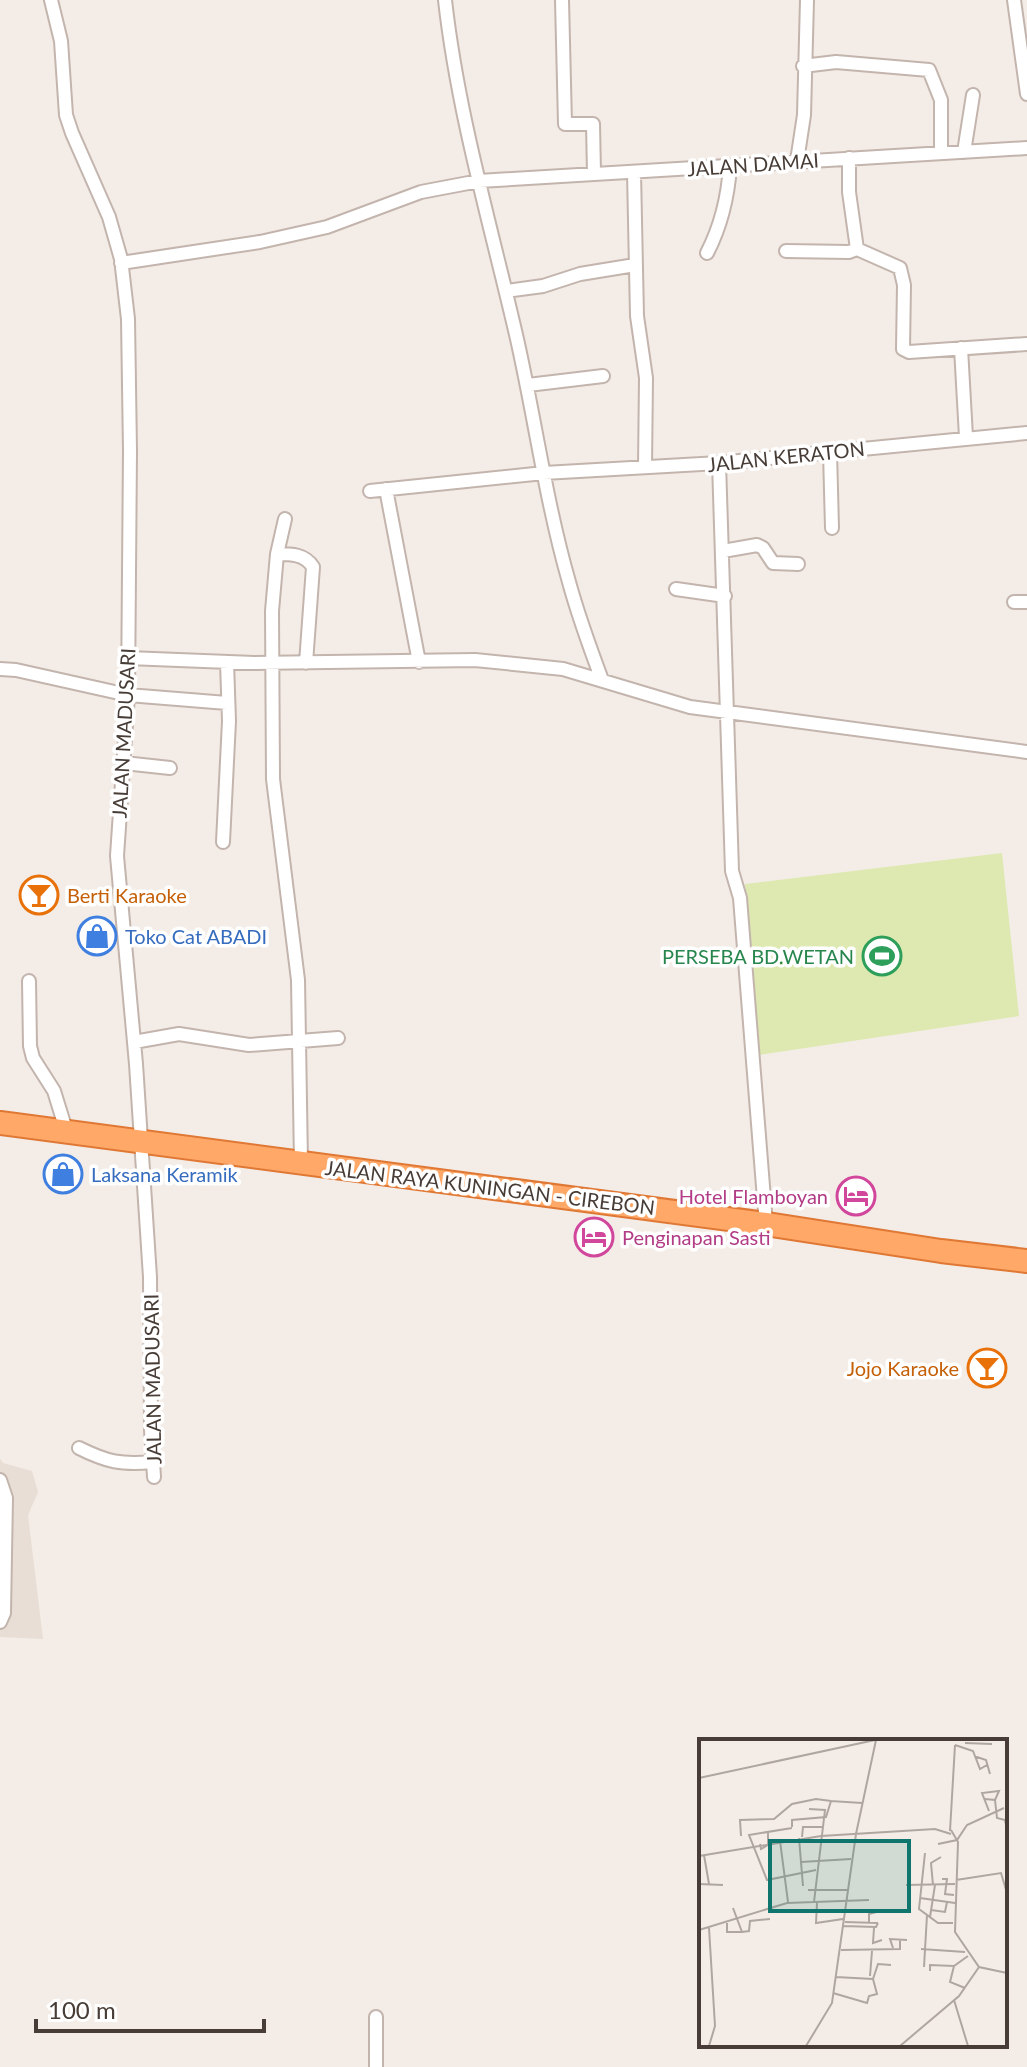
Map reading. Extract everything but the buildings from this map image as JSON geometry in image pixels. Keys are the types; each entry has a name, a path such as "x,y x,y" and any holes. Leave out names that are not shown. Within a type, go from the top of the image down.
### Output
{"highway":[{"name":"JALAN RAYA KUNINGAN - CIREBON","path":"0,1123 1027,1261"}],"street":[{"name":"JALAN MADUSARI","path":"51,0 61,41 66,115 109,217 121,263 128,319 128,695 117,856 134,1042 150,1277 154,1477"},
{"path":"445,0 451,50 528,385 568,581 602,680"},
{"path":"562,0 565,124 593,124 594,173"},
{"path":"797,161 804,115 807,0"},
{"path":"1014,0 1027,94"},
{"path":"803,66 849,63 929,70 941,100 941,153"},
{"path":"964,152 973,95"},
{"name":"JALAN DAMAI","path":"121,263 260,242 327,227 421,192 479,181 1027,148"},
{"path":"849,158 849,192 857,249"},
{"path":"707,253 718,233 728,196 730,166"},
{"path":"634,172 638,328 646,378 645,467"},
{"path":"786,251 849,252 857,249 900,268 904,285 903,349 909,352 1027,344"},
{"path":"506,291 543,286 580,274 635,265"},
{"path":"961,348 966,437"},
{"path":"528,385 603,376"},
{"name":"JALAN KERATON","path":"370,491 544,473 719,463 1027,433"},
{"path":"830,452 832,528"},
{"path":"719,463 732,871 740,898 766,1224"},
{"path":"386,489 419,662"},
{"path":"285,519 277,554 272,611 273,779 298,980 301,1162"},
{"path":"723,551 757,545 763,548 773,563 798,564"},
{"path":"277,554 293,554 309,561 313,567 306,663"},
{"path":"676,589 725,596"},
{"path":"128,658 272,663 475,660 563,669 690,707 1027,752"},
{"path":"223,842 229,721 227,662"},
{"path":"0,669 128,695 227,703"},
{"path":"124,763 170,768"},
{"path":"29,981 33,1058 54,1091 67,1133"},
{"path":"134,1042 179,1034 249,1045 338,1038"},
{"path":"79,1448 102,1460 124,1465 153,1462"},
{"path":"0,1480 6,1498 4,1613 0,1622"},
{"path":"376,2017 376,2067"}],"shaded area":[{"path":"0,1459 3,1463 32,1471 38,1492 28,1515 43,1639 0,1637"}],"green space":[{"name":"PERSEBA BD.WETAN","path":"1002,853 1019,1016 759,1055 745,884"}],"place":[{"name":"Berti Karaoke","path":"39,895"},
{"name":"Toko Cat ABADI","path":"97,936"},
{"name":"PERSEBA BD.WETAN","path":"882,956"},
{"name":"Laksana Keramik","path":"63,1174"},
{"name":"Hotel Flamboyan","path":"856,1196"},
{"name":"Penginapan Sasti","path":"594,1237"},
{"name":"Jojo Karaoke","path":"987,1368"}]}
